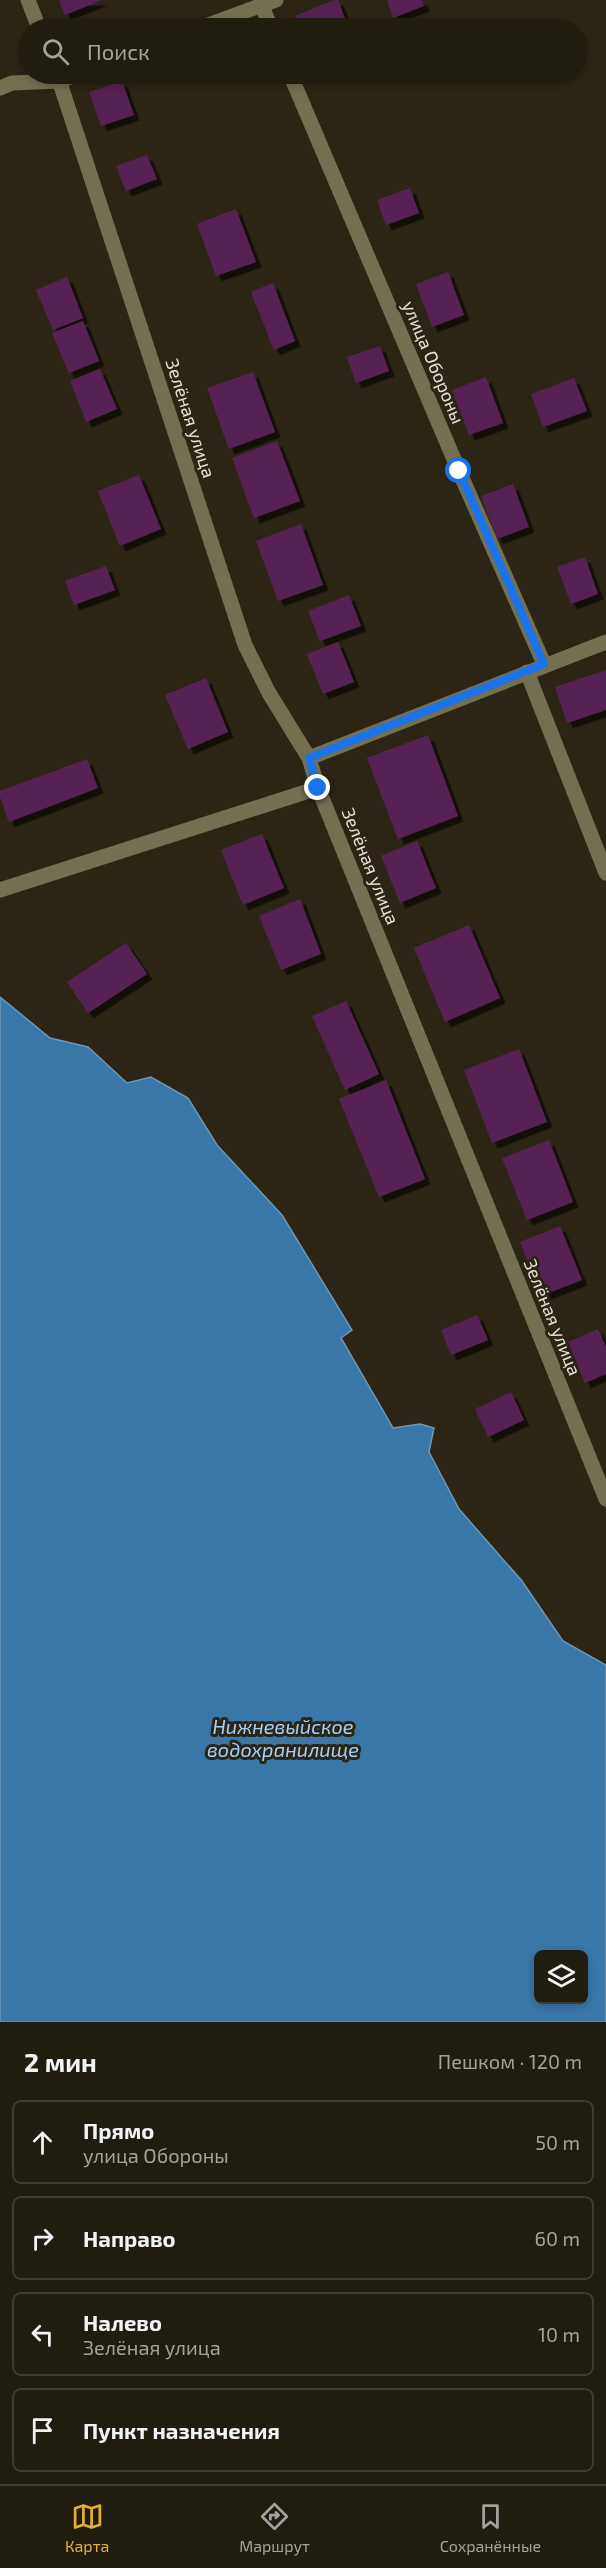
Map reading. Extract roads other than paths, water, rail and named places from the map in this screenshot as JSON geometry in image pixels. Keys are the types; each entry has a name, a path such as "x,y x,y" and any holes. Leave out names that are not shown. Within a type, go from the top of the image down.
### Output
{"street":[{"path":"28,0 35,18"},
{"path":"228,18 269,3 270,18"},
{"path":"0,88 18,82"},
{"name":"Зелёная улица","path":"60,84 245,645 269,693 309,758 318,788 606,1499"},
{"name":"улица Обороны","path":"294,84 544,664"},
{"path":"309,758 544,664 606,642"},
{"path":"527,672 606,873"},
{"path":"0,890 318,788"}],"water":[{"name":"Нижневыйское водохранилище","path":"0,997 50,1038 88,1047 127,1083 151,1077 188,1098 217,1145 282,1215 352,1330 341,1338 393,1428 420,1424 434,1428 429,1452 459,1509 522,1581 563,1641 606,1665 606,2022 0,2022"}]}
